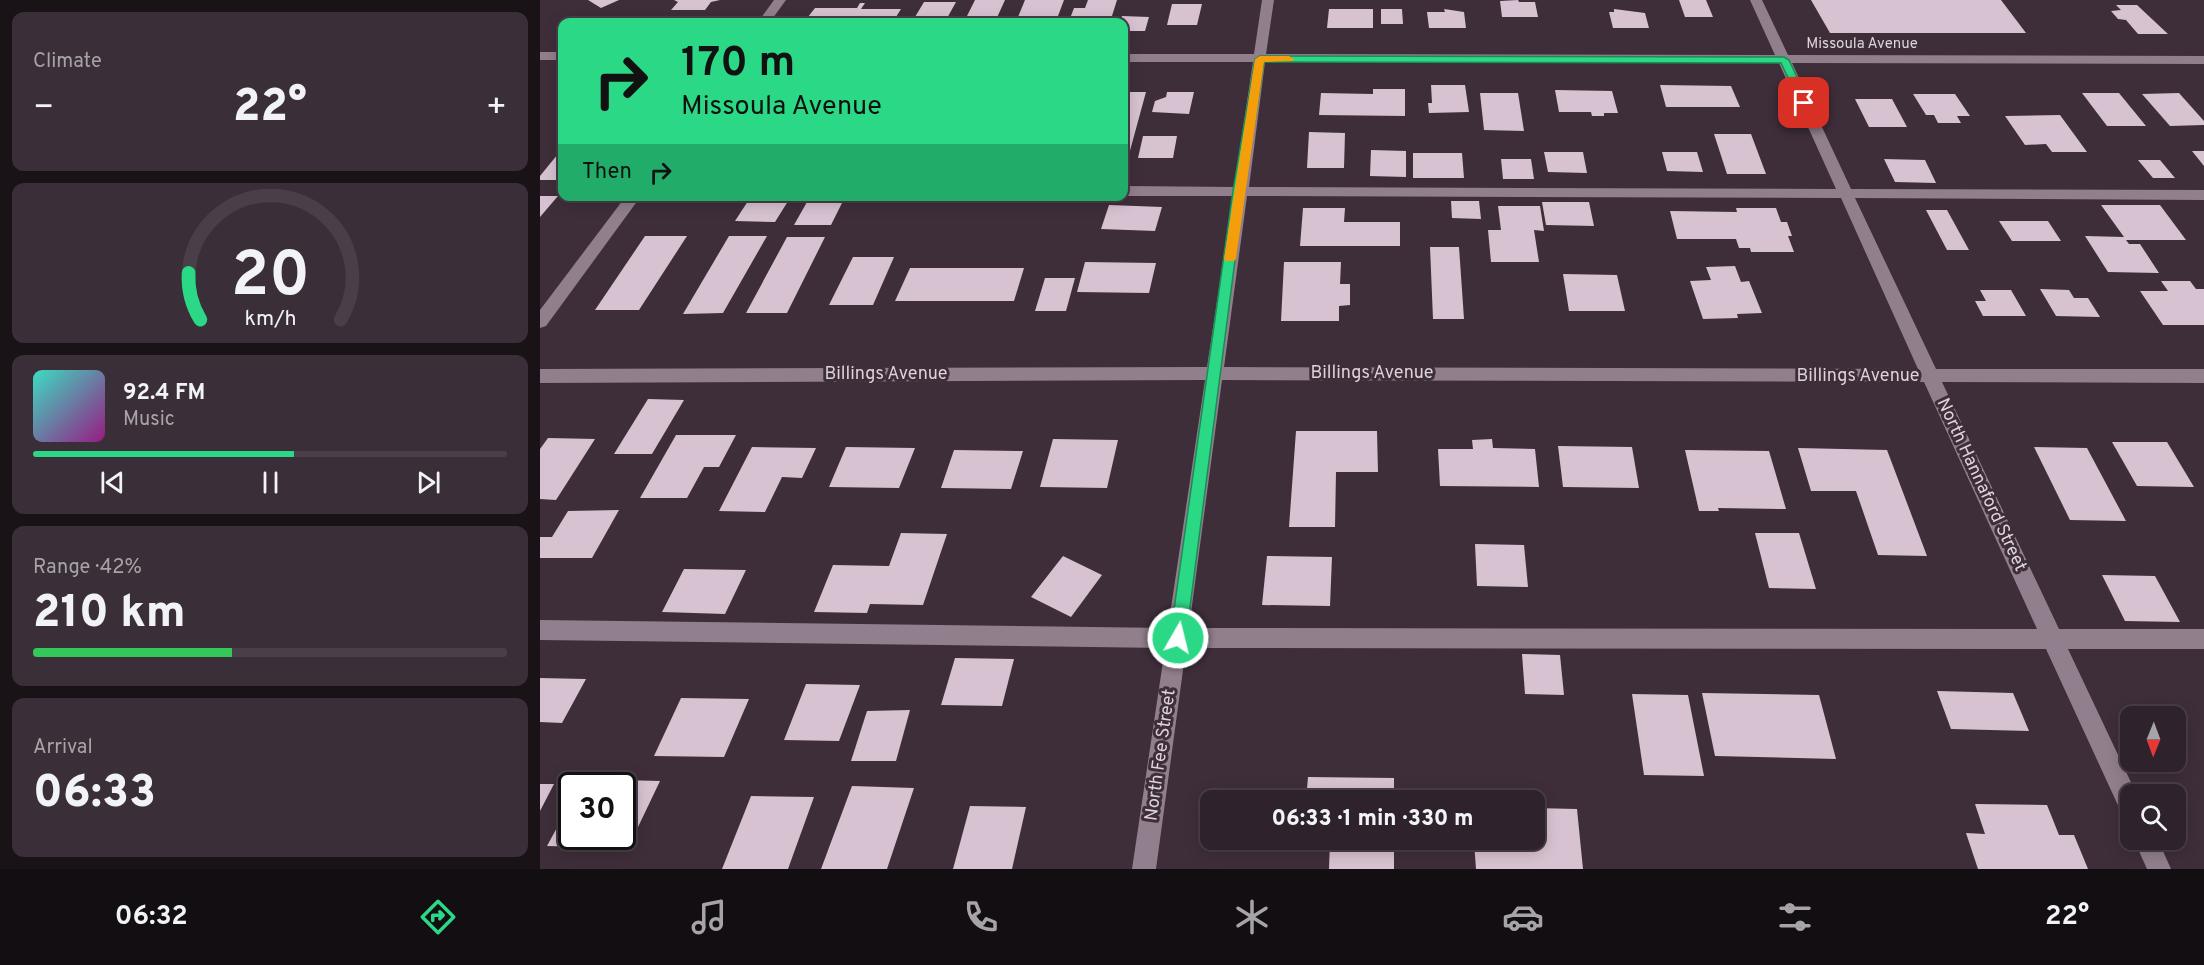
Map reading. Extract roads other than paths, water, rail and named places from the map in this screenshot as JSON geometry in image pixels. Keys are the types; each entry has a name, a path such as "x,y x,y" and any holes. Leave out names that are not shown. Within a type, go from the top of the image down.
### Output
{"street":[{"path":"767,18 780,0"},
{"name":"North Fee Street","path":"1144,869 1268,0"},
{"name":"North Hannaford Street","path":"1756,0 2120,784"},
{"path":"540,56 558,56"},
{"name":"Missoula Avenue","path":"1128,58 2204,60"},
{"path":"1128,191 2204,195"},
{"path":"540,322 630,201"},
{"name":"Billings Avenue","path":"540,376 1215,373 2204,376"},
{"path":"540,630 1178,638 2204,639"},
{"path":"2150,850 2159,869"}]}
